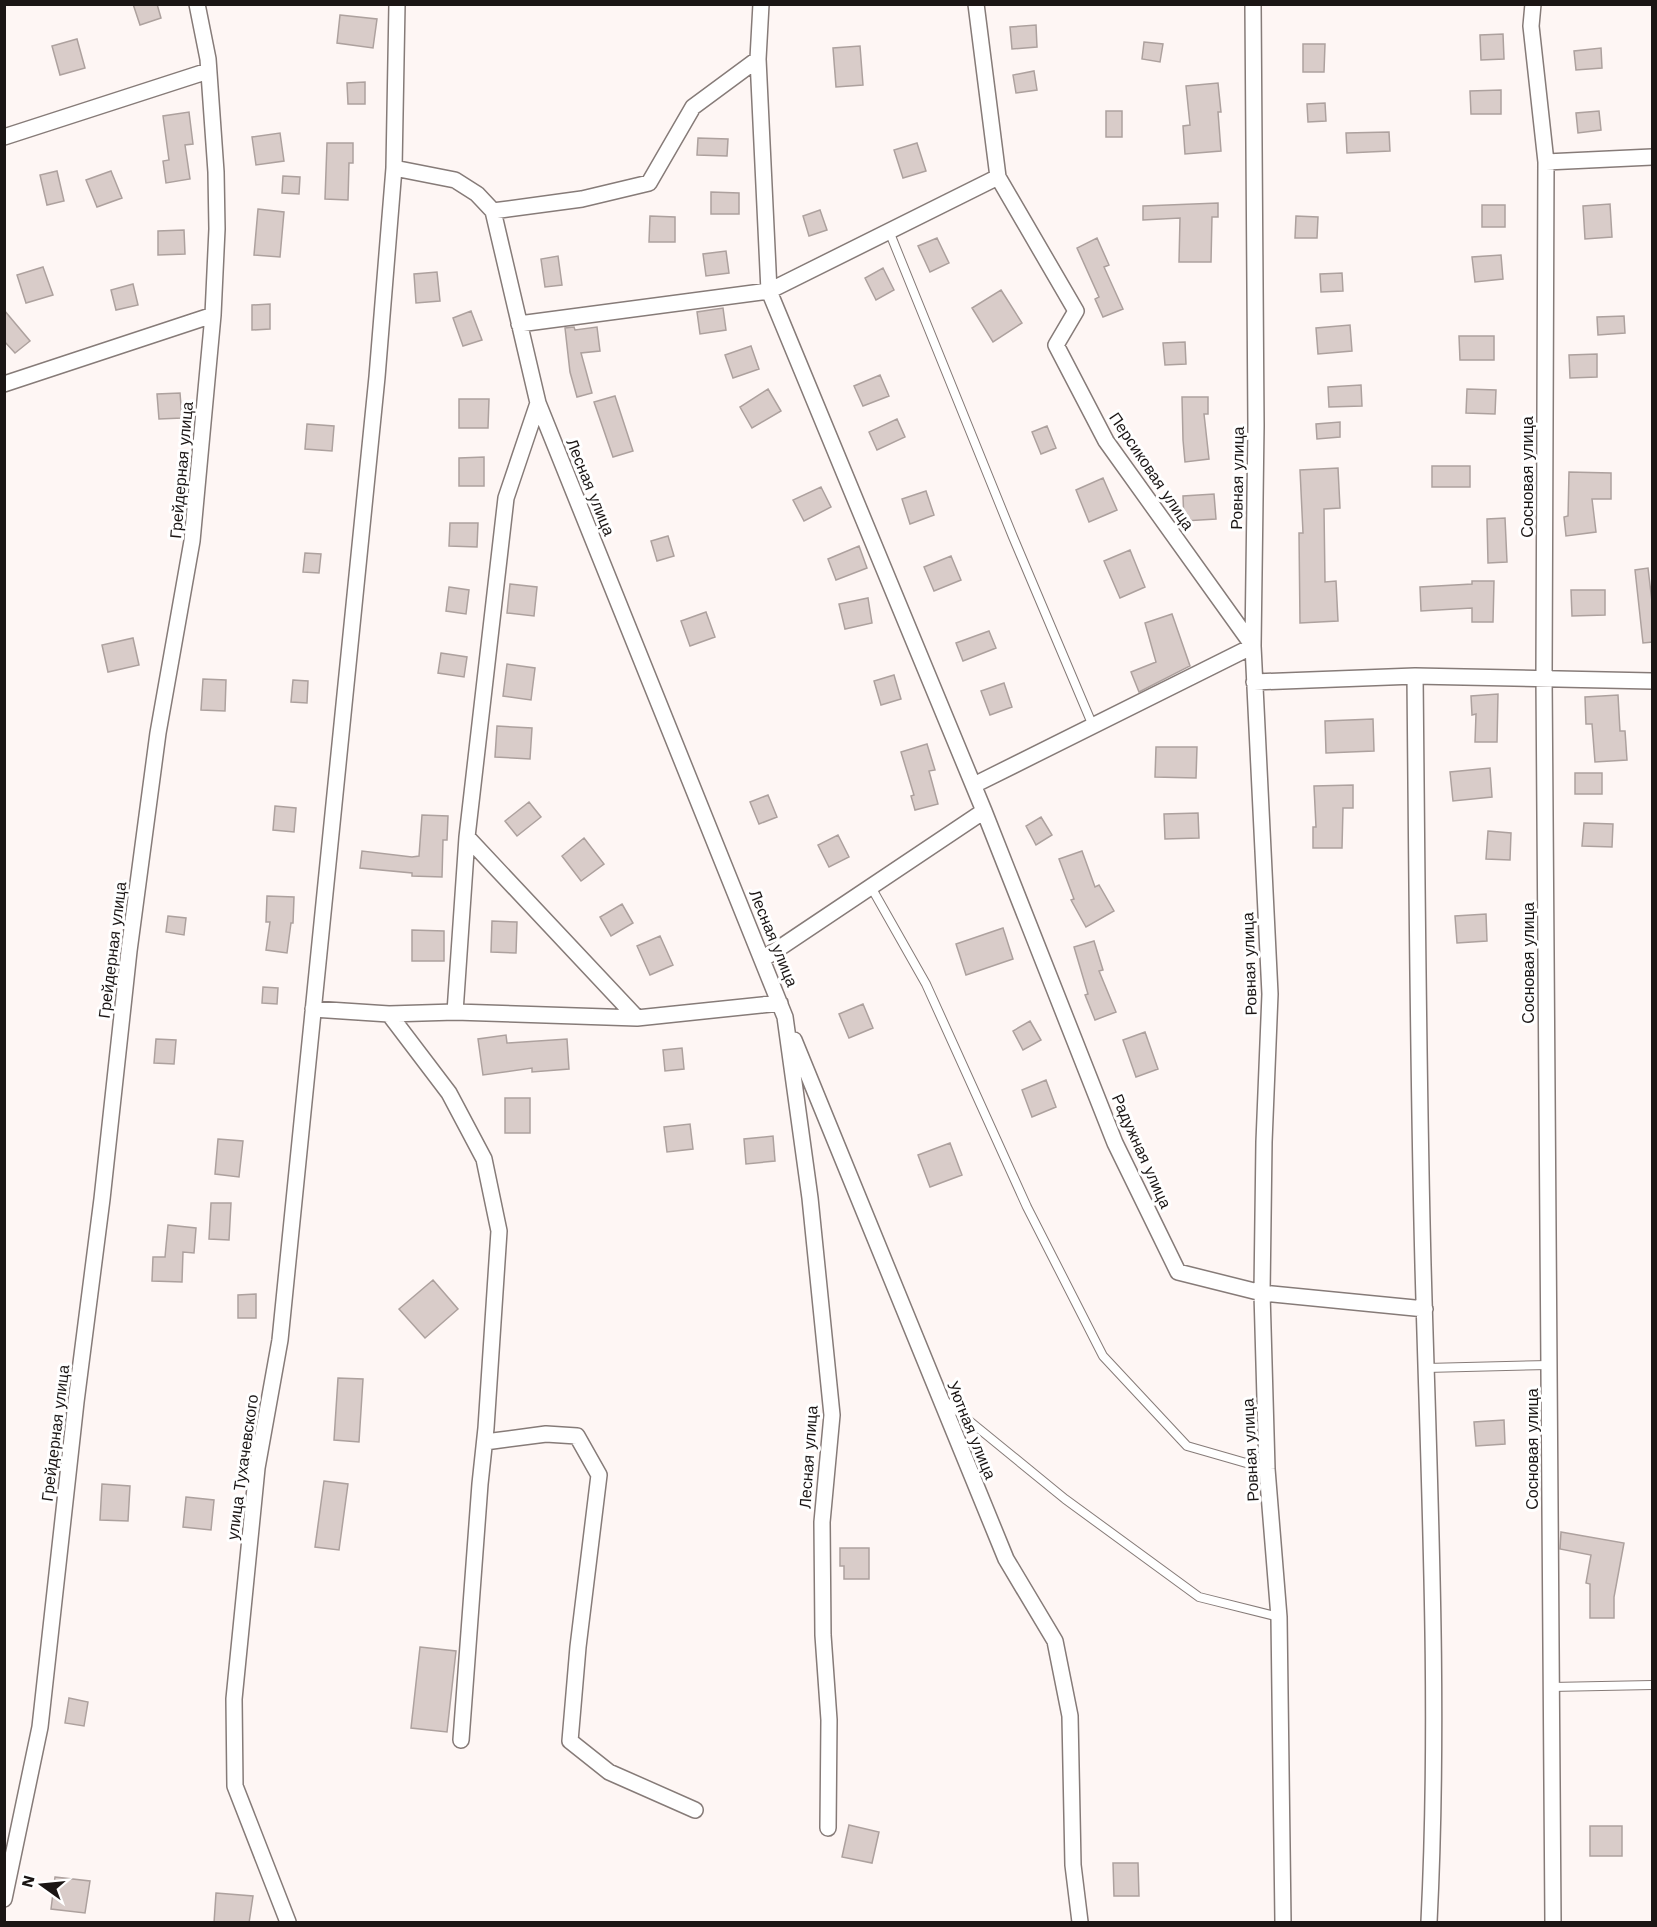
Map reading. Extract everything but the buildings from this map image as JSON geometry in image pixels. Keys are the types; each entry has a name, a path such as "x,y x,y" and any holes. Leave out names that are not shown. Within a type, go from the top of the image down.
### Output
{"street":[{"name":"Грейдерная улица","path":"4,1899 39,1727 129,951 158,733 192,541 213,315 217,229 208,59 197,4"},
{"path":"397,4 394,168 377,377 313,1009 389,1014 455,1012 637,1018 783,1010"},
{"path":"761,4 758,59 769,291 984,811 763,959"},
{"name":"Персиковая улица","path":"976,4 998,177 1076,311 1056,345 1106,441 1253,646"},
{"name":"Ровная улица","path":"1253,4 1256,426 1253,646 1270,994 1264,1142 1262,1293 1267,1469 1279,1617 1283,1923"},
{"name":"Сосновая улица","path":"1533,4 1531,26 1546,162 1544,677 1553,1923"},
{"path":"394,168 454,180 477,194 493,211 582,199 649,183 693,107 758,59"},
{"path":"4,137 207,71"},
{"path":"1546,162 1653,158"},
{"path":"519,324 769,291 998,177"},
{"name":"Лесная улица","path":"493,211 538,403 783,1010 810,1198 832,1415 822,1522 823,1635 829,1720 828,1828"},
{"path":"4,384 213,315"},
{"path":"455,1012 467,837 506,498 538,403"},
{"path":"974,785 1253,646"},
{"path":"1415,676 1420,1143 1435,1660 1429,1923"},
{"path":"1254,682 1415,676 1653,681"},
{"name":"Радужная улица","path":"984,811 1115,1143 1178,1272 1262,1293 1425,1310"},
{"path":"467,837 637,1018"},
{"name":"улица Тухачевского","path":"288,1923 235,1786 234,1700 257,1468 280,1340 313,1009"},
{"name":"Уютная улица","path":"783,1010 1006,1558 1055,1641 1070,1716 1073,1865 1080,1923"},
{"path":"389,1014 449,1093 484,1159 499,1231 461,1740"},
{"path":"485,1442 546,1434 577,1436 598,1475 578,1647 570,1741 609,1772 695,1810"}],"lane":[{"path":"889,231 1013,537 1094,726"},
{"path":"871,887 926,984 1027,1207 1103,1356 1187,1446 1267,1469"},
{"path":"1426,1368 1549,1365"},
{"path":"939,1396 1065,1499 1199,1597 1279,1617"},
{"path":"1551,1687 1653,1685"}]}
